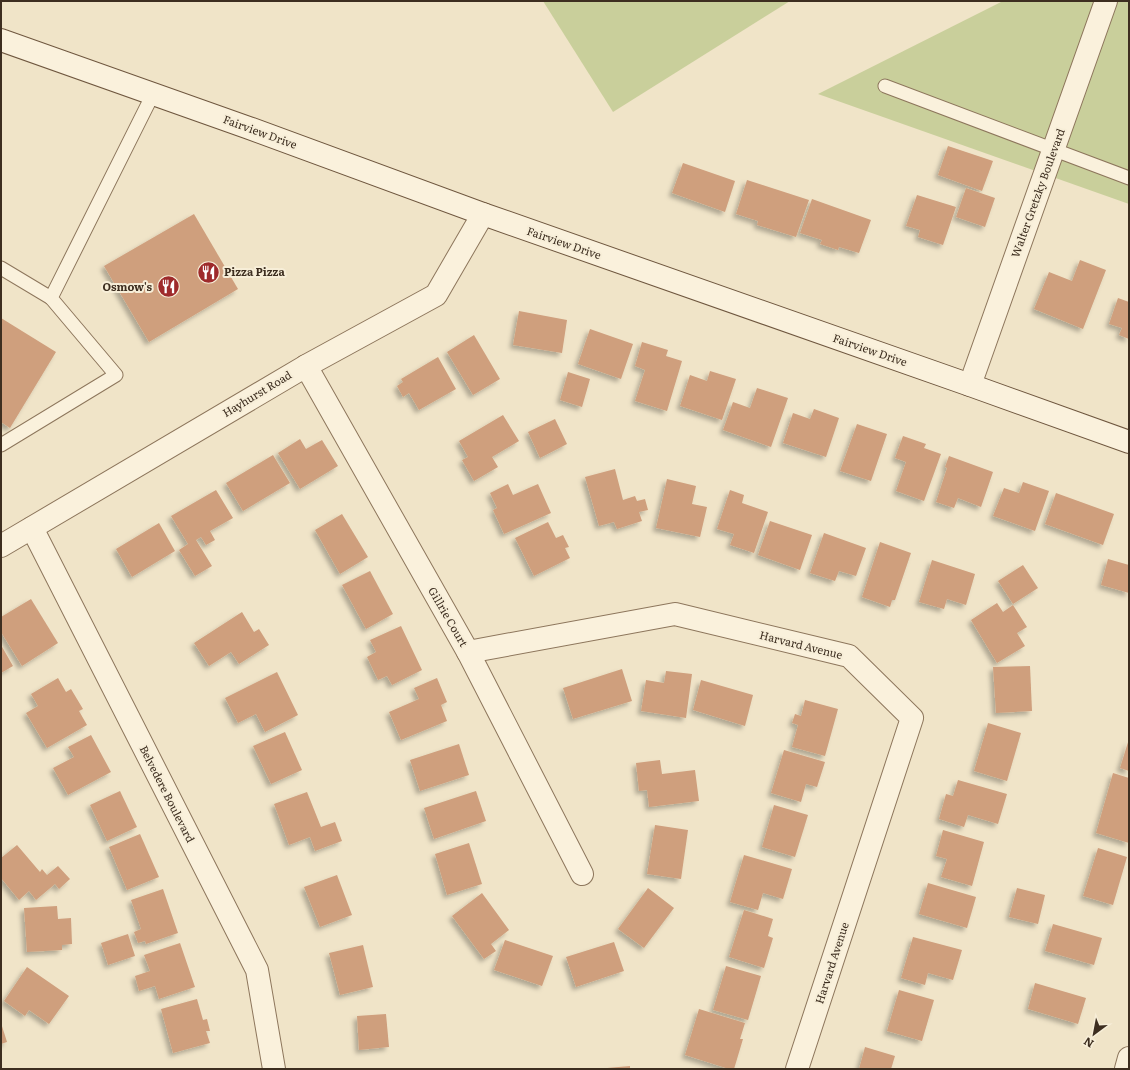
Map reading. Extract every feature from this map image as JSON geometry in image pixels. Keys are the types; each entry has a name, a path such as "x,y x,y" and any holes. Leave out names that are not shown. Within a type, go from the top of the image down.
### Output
{"street":[{"name":"Walter Gretzky Boulevard","path":"970,385 1106,1"},
{"name":"Fairview Drive","path":"1,40 249,128 483,214 1129,442"},
{"name":"Hayhurst Road","path":"1,546 306,366 436,295 483,214"},
{"name":"Gillrie Court","path":"306,366 468,652 582,874"},
{"name":"Belvedere Boulevard","path":"32,528 257,970 274,1069"},
{"name":"Harvard Avenue","path":"468,652 675,614 849,656 912,718 797,1069"},
{"path":"1126,1069 1129,1058"}],"lane":[{"path":"885,86 1129,178"},
{"path":"51,298 154,94"},
{"path":"1,268 51,298 116,375 1,445"}],"green space":[{"path":"543,1 790,1 613,112"},
{"path":"1003,1 1129,1 1129,204 818,94"}],"building":[{"path":"948,146 993,161 982,191 938,175"},
{"path":"683,163 735,181 725,212 672,193"},
{"path":"747,180 809,200 796,237 757,225 758,221 736,214"},
{"path":"966,188 995,198 985,227 956,217"},
{"path":"917,195 956,207 943,245 918,237 920,230 906,226"},
{"path":"812,199 871,220 859,253 839,247 838,250 820,244 822,240 800,233"},
{"path":"194,214 238,289 149,342 104,266"},
{"path":"1080,260 1106,270 1083,329 1034,309 1049,272 1072,281"},
{"path":"1118,298 1129,302 1129,339 1119,335 1122,328 1109,324"},
{"path":"519,311 567,320 562,353 513,345"},
{"path":"1,318 56,352 10,428 1,422"},
{"path":"590,329 633,344 621,379 578,364"},
{"path":"474,335 500,379 473,395 447,352"},
{"path":"642,342 668,350 666,356 682,361 667,411 635,401 645,370 635,366"},
{"path":"438,357 456,389 419,410 409,393 403,397 397,386 403,382 401,379"},
{"path":"710,371 736,379 722,420 680,406 690,375 707,381"},
{"path":"568,372 590,379 582,407 560,400"},
{"path":"757,388 788,398 771,447 723,430 733,402 750,408"},
{"path":"814,409 839,418 826,457 783,443 793,413 810,419"},
{"path":"503,415 519,441 492,457 498,467 474,481 462,460 468,457 459,441"},
{"path":"555,419 567,444 540,458 528,432"},
{"path":"857,424 887,434 871,481 840,471"},
{"path":"903,436 926,444 924,448 941,454 924,501 896,491 906,462 895,458"},
{"path":"300,439 306,449 322,440 338,466 300,489 278,453"},
{"path":"273,455 290,483 243,511 226,483"},
{"path":"949,456 993,472 981,507 958,498 954,508 936,502 947,468 945,467"},
{"path":"615,469 623,500 635,496 637,501 645,499 648,510 639,512 642,521 617,529 614,522 599,526 585,477"},
{"path":"667,479 696,486 692,504 707,507 700,537 656,528"},
{"path":"1023,482 1049,491 1035,531 993,516 1004,488 1019,493"},
{"path":"508,484 513,495 538,484 551,513 504,534 493,510 497,508 490,493"},
{"path":"216,490 233,518 210,531 215,540 206,545 201,537 196,540 212,566 195,576 179,550 188,544 171,516"},
{"path":"730,490 744,495 742,503 768,512 754,553 730,545 734,534 717,529"},
{"path":"1056,493 1114,514 1103,545 1045,524"},
{"path":"342,514 368,557 340,574 315,530"},
{"path":"770,521 812,535 800,570 758,555"},
{"path":"548,522 556,538 563,535 569,547 565,548 570,558 534,576 515,538"},
{"path":"159,523 175,551 132,577 116,549"},
{"path":"824,533 866,548 856,576 839,571 835,581 810,573"},
{"path":"880,542 911,553 895,600 892,600 890,607 862,597"},
{"path":"1108,559 1129,565 1129,593 1101,585"},
{"path":"932,560 975,574 966,605 947,599 944,609 919,602"},
{"path":"1023,565 1038,588 1013,604 998,581"},
{"path":"370,571 393,614 366,629 342,585"},
{"path":"31,599 58,643 22,666 1,632 1,617"},
{"path":"997,603 1003,612 1013,605 1027,627 1017,633 1025,646 997,663 971,620"},
{"path":"242,612 254,632 259,629 269,645 239,664 231,652 209,666 194,643"},
{"path":"401,626 422,670 392,685 387,676 378,680 367,657 376,652 370,640"},
{"path":"1,645 13,666 1,673"},
{"path":"1030,666 1032,711 996,713 993,667"},
{"path":"622,669 632,701 573,719 563,688"},
{"path":"666,671 692,674 686,718 641,711 646,680 664,683"},
{"path":"277,672 298,715 265,732 256,714 238,723 225,698"},
{"path":"58,678 66,692 71,689 83,709 79,711 87,725 47,748 26,713 38,706 31,694"},
{"path":"437,678 447,702 441,705 447,721 401,740 389,712 419,699 414,688"},
{"path":"701,680 753,695 745,726 693,710"},
{"path":"805,700 838,709 825,756 792,747 798,725 792,723 795,714 801,716"},
{"path":"988,723 1021,733 1007,781 974,771"},
{"path":"285,732 302,770 271,784 253,746"},
{"path":"91,735 111,772 68,795 53,768 74,757 68,747"},
{"path":"1129,739 1129,771 1120,768"},
{"path":"459,744 469,775 420,791 410,760"},
{"path":"784,750 825,762 817,787 806,784 801,802 771,793"},
{"path":"660,760 662,774 695,770 699,801 649,807 647,790 639,791 636,763"},
{"path":"1113,773 1129,778 1129,843 1096,833"},
{"path":"958,780 1007,794 998,824 968,815 964,827 939,819 946,794 953,796"},
{"path":"120,791 137,827 107,841 90,805"},
{"path":"476,791 486,821 434,839 424,808"},
{"path":"307,792 321,827 335,822 342,841 315,851 310,837 289,845 274,804"},
{"path":"774,805 808,815 795,857 762,847"},
{"path":"655,825 688,830 681,879 647,874"},
{"path":"943,830 984,842 972,886 941,877 947,859 936,856"},
{"path":"140,834 159,877 127,890 109,847"},
{"path":"469,843 482,884 447,895 435,854"},
{"path":"17,845 40,872 42,869 47,875 58,866 70,879 59,889 55,884 36,900 29,891 19,900 1,878 1,858"},
{"path":"1098,848 1127,857 1113,905 1083,896"},
{"path":"744,855 792,869 783,899 763,893 758,910 730,902"},
{"path":"337,875 352,915 320,927 304,887"},
{"path":"928,883 976,897 967,928 919,914"},
{"path":"648,888 674,908 644,948 618,929"},
{"path":"1017,888 1045,895 1038,924 1009,917"},
{"path":"163,889 178,933 146,944 145,941 138,943 134,932 141,929 131,900"},
{"path":"482,893 509,930 491,944 496,951 484,959 452,916"},
{"path":"57,906 58,919 71,918 72,944 62,945 62,950 27,952 24,908"},
{"path":"744,910 773,919 768,936 773,938 764,968 729,957"},
{"path":"1053,924 1102,938 1094,965 1045,951"},
{"path":"128,934 135,956 108,965 101,943"},
{"path":"913,937 962,950 953,980 928,973 925,985 901,978"},
{"path":"505,940 553,956 542,986 494,970"},
{"path":"614,942 624,971 576,987 566,957"},
{"path":"180,943 195,987 159,999 155,986 139,991 135,976 150,971 144,955"},
{"path":"363,945 373,987 340,995 329,953"},
{"path":"726,966 761,976 748,1020 713,1010"},
{"path":"27,967 69,996 49,1024 29,1010 25,1016 4,1001"},
{"path":"1035,983 1086,998 1078,1024 1028,1009"},
{"path":"899,990 934,1000 922,1041 887,1031"},
{"path":"197,999 203,1020 207,1019 210,1031 206,1031 210,1043 173,1053 161,1009"},
{"path":"699,1009 745,1023 740,1039 743,1039 734,1069 729,1069 685,1055"},
{"path":"386,1014 389,1047 359,1050 357,1016"},
{"path":"1,1023 7,1042 1,1044"},
{"path":"865,1047 895,1056 891,1069 859,1069"},
{"path":"630,1066 630,1069 607,1069 607,1068"}],"place":[{"name":"Pizza Pizza","path":"209,272"},
{"name":"Osmow's","path":"168,287"}]}
